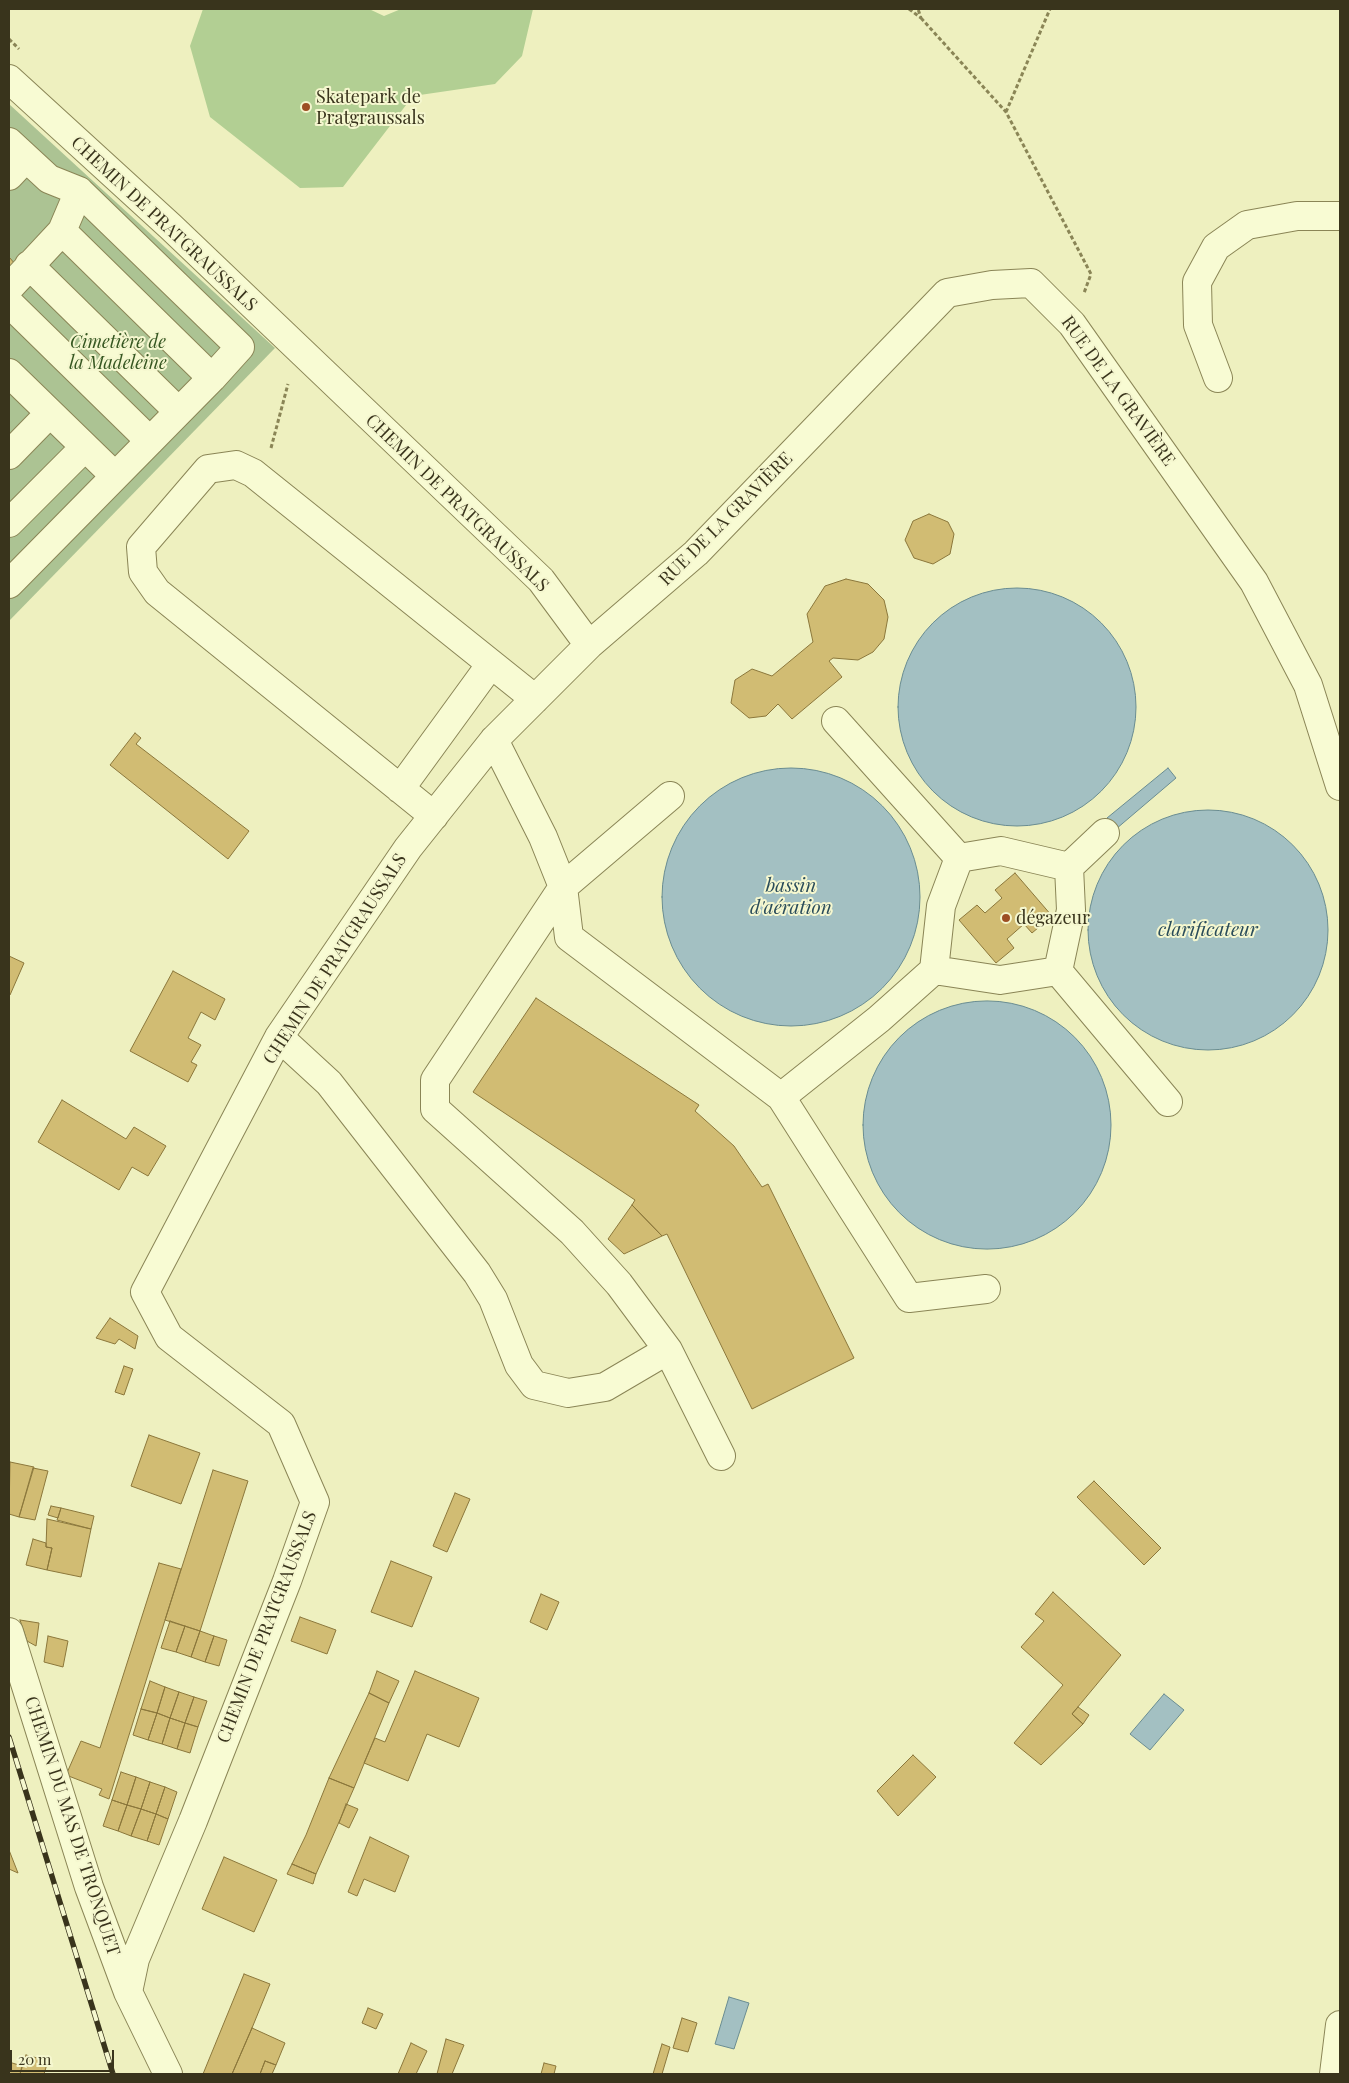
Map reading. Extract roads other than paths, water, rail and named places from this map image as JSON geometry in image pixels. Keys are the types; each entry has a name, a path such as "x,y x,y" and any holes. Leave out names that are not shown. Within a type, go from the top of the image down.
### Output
{"street":[{"name":"CHEMIN DE PRATGRAUSSALS","path":"9,79 171,227 541,580 589,645 494,740 408,848 279,1037 145,1292 169,1337 281,1424 315,1502 287,1582 135,1959 128,1992"},
{"path":"9,584 212,378 240,347 79,191 49,179 15,159"},
{"path":"9,288 62,231 79,191"},
{"path":"1218,378 1198,325 1197,282 1216,246 1247,225 1297,216 1340,216"},
{"path":"62,231 212,378"},
{"path":"30,265 178,411"},
{"name":"RUE DE LA GRAVIÈRE","path":"589,645 696,553 946,293 992,285 1031,283 1072,324 1254,582 1308,685 1340,786"},
{"path":"9,303 150,440"},
{"path":"12,383 50,413 115,476"},
{"path":"9,455 50,413"},
{"path":"9,523 85,447"},
{"path":"434,816 157,592 143,572 141,547 208,468 236,465 262,481 535,699"},
{"path":"400,789 491,664"},
{"path":"836,721 959,858"},
{"path":"494,740 543,837 563,887 569,937 781,1097 909,1298 986,1289"},
{"path":"670,796 563,887 435,1080 435,1110 572,1232 619,1284 668,1350 721,1456"},
{"path":"1058,972 1071,910 1069,867 1105,833"},
{"path":"959,858 1001,851 1069,867"},
{"path":"781,1097 879,1019 934,970 941,906 959,858"},
{"path":"934,970 1000,980 1058,972"},
{"path":"1058,972 1168,1102"},
{"path":"279,1037 329,1083 477,1273 493,1299 519,1365 534,1385 568,1393 604,1387 668,1350"},
{"name":"CHEMIN DU MAS DE TRONQUET","path":"9,1632 89,1887 128,1992"},
{"path":"128,1992 168,2074"},
{"path":"1334,2074 1340,2025"}],"water":[{"path":"1005,588 1029,588 1052,593 1073,602 1093,615 1109,631 1122,651 1131,672 1136,695 1134,730 1127,753 1109,783 1093,799 1073,812 1052,821 1029,826 1005,826 982,821 961,812 941,799 925,783 912,763 903,742 898,719 898,695 903,672 912,651 925,631 941,615 961,602 982,593"},
{"name":"bassin d'aération","path":"778,768 804,768 829,773 852,783 873,797 891,815 905,836 915,859 920,884 920,910 915,935 905,958 891,979 873,997 852,1011 829,1021 804,1026 778,1026 753,1021 730,1011 709,997 691,979 677,958 667,935 662,910 662,884 667,859 677,836 691,815 709,797 730,783 753,773"},
{"path":"1168,768 1176,778 1116,829 1107,818"},
{"name":"clarificateur","path":"1208,810 1231,812 1254,819 1275,830 1293,845 1308,863 1319,884 1326,907 1328,930 1326,953 1319,976 1308,997 1293,1015 1275,1030 1254,1041 1231,1048 1208,1050 1185,1048 1162,1041 1141,1030 1123,1015 1108,997 1097,976 1090,953 1088,930 1090,907 1097,884 1108,863 1123,845 1141,830 1162,819 1185,812"},
{"path":"975,1001 999,1001 1023,1006 1046,1015 1075,1037 1097,1066 1102,1077 1109,1101 1111,1125 1109,1149 1102,1173 1097,1184 1075,1213 1046,1235 1035,1240 999,1249 975,1249 951,1244 928,1235 908,1221 891,1204 877,1184 868,1161 863,1137 863,1113 868,1089 877,1066 891,1046 908,1029 928,1015 951,1006"},
{"path":"1164,1694 1184,1710 1150,1750 1130,1734"},
{"path":"729,1997 749,2003 734,2049 715,2044"}],"railway":[{"path":"9,1737 113,2074"}],"place":[{"name":"Skatepark de Pratgraussals","path":"306,107"},
{"name":"dégazeur","path":"1006,918"}],"park label":[{"name":"Cimetière de la Madeleine","path":"118,352"}]}
